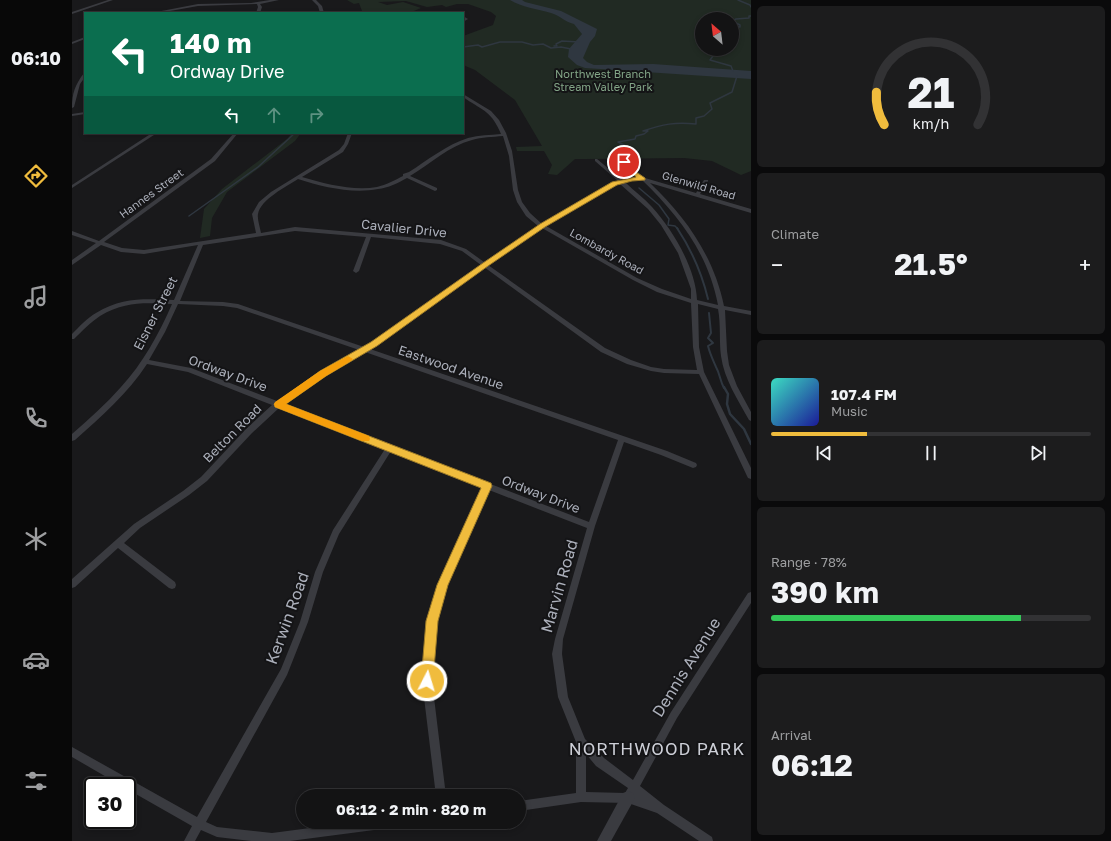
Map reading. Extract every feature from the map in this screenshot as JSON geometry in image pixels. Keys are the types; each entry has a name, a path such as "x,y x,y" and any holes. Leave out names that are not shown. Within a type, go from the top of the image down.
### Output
{"street":[{"path":"72,13 111,0"},
{"path":"159,12 198,5 260,4 277,0"},
{"path":"314,0 320,6 322,12"},
{"path":"258,12 260,4"},
{"path":"72,43 84,38"},
{"path":"72,107 79,81 84,75"},
{"path":"73,82 84,81"},
{"name":"Lombardy Road","path":"464,96 473,103 491,112 497,120 511,157 515,191 518,200 528,214 542,226 632,277 671,294 722,308 751,313"},
{"path":"72,115 84,114"},
{"path":"72,187 154,134"},
{"name":"Hannes Street","path":"72,263 213,160 235,134"},
{"path":"259,234 255,214 261,203 272,193 299,178 341,151 346,144 350,134"},
{"path":"299,178 323,185 370,188 392,183 464,141 478,137 503,135"},
{"path":"597,160 650,208 681,253 694,289 696,347 701,372 751,476"},
{"path":"623,161 630,170 642,179 669,206 693,236 703,254 714,279 722,308 723,345 726,364 730,377 751,418"},
{"path":"405,175 435,189"},
{"name":"Belton Road","path":"72,584 137,526 204,479 248,431 278,404 323,374 364,350 485,264 542,226 621,181 642,179"},
{"name":"Glenwild Road","path":"642,179 751,211"},
{"path":"697,195 706,181"},
{"name":"Cavalier Drive","path":"72,233 121,250 144,252 295,229 451,244 464,250 485,264 603,350 629,362 664,371 701,372"},
{"path":"356,271 369,235"},
{"name":"Eisner Street","path":"72,438 109,404 131,380 145,361 159,337 176,302 201,244"},
{"name":"Eastwood Avenue","path":"72,337 97,315 112,307 138,301 238,306 693,465"},
{"name":"Ordway Drive","path":"145,361 189,370 592,526"},
{"name":"Marvin Road","path":"582,797 581,742 563,697 557,654 559,639 592,526 622,439"},
{"name":"Kerwin Road","path":"189,841 284,672 304,622 319,572 336,532 388,448"},
{"path":"440,789 427,681 432,621 443,585 487,486"},
{"path":"118,543 172,585"},
{"name":"Dennis Avenue","path":"604,841 674,715 751,596"},
{"name":"Marvin Road","path":"581,742 631,792 660,809 708,841"},
{"path":"72,752 199,824 217,832 272,838 342,829"},
{"path":"526,805 631,792"}],"green space":[{"name":"Northwest Branch Stream Valley Park","path":"347,0 751,0 751,171 741,175 712,161 684,158 575,159 557,175 548,174 552,165 544,151 517,151 516,147 542,146 515,100 475,70 464,65 464,36 493,25 496,16 491,12 468,4 457,4 446,7 442,5 427,7 406,1 378,2 387,5 403,2 421,8 411,12 361,12 359,3 354,4"},
{"path":"291,134 300,134 295,141 227,192 212,218 210,236 200,238 204,209 222,189 287,139"}],"shaded area":[{"path":"510,0 522,0 561,11 597,29 595,36 590,42 583,58 587,62 594,65 653,64 751,71 751,79 585,68 577,65 568,57 569,49 582,34 574,24 554,14"}],"waterway":[{"path":"738,0 750,5 751,7"},
{"path":"739,19 749,18 749,16 751,16"},
{"path":"739,24 739,27"},
{"path":"554,46 557,46 556,44 562,41 579,42"},
{"path":"464,47 478,45 482,47 500,42 522,42 533,45 543,44 551,48 561,47 571,49"},
{"path":"713,56 710,60 731,66 733,71"},
{"path":"624,176 611,164 613,152 626,146 618,142 635,139 636,136 644,134 648,131 643,131 663,125 675,123 696,124 696,118 704,116 712,109 710,103 732,92 737,76"},
{"path":"189,216 258,167 294,134"},
{"path":"639,188 659,205 669,219 668,225 675,226 677,228"},
{"path":"677,228 696,262 708,299"},
{"path":"709,313 711,333 708,338 713,343 708,346 724,388"},
{"path":"724,387 728,394 727,404 730,414 744,429 751,444"}],"slow traffic":[{"path":"348,359 278,404 366,439"}],"district":[{"name":"NORTHWOOD PARK","path":"657,748"}],"route":[{"path":"427,681 432,621 443,585 487,486 278,404 323,374 374,344 485,264 542,226 614,184 631,179 642,179 627,167 624,162"}]}
